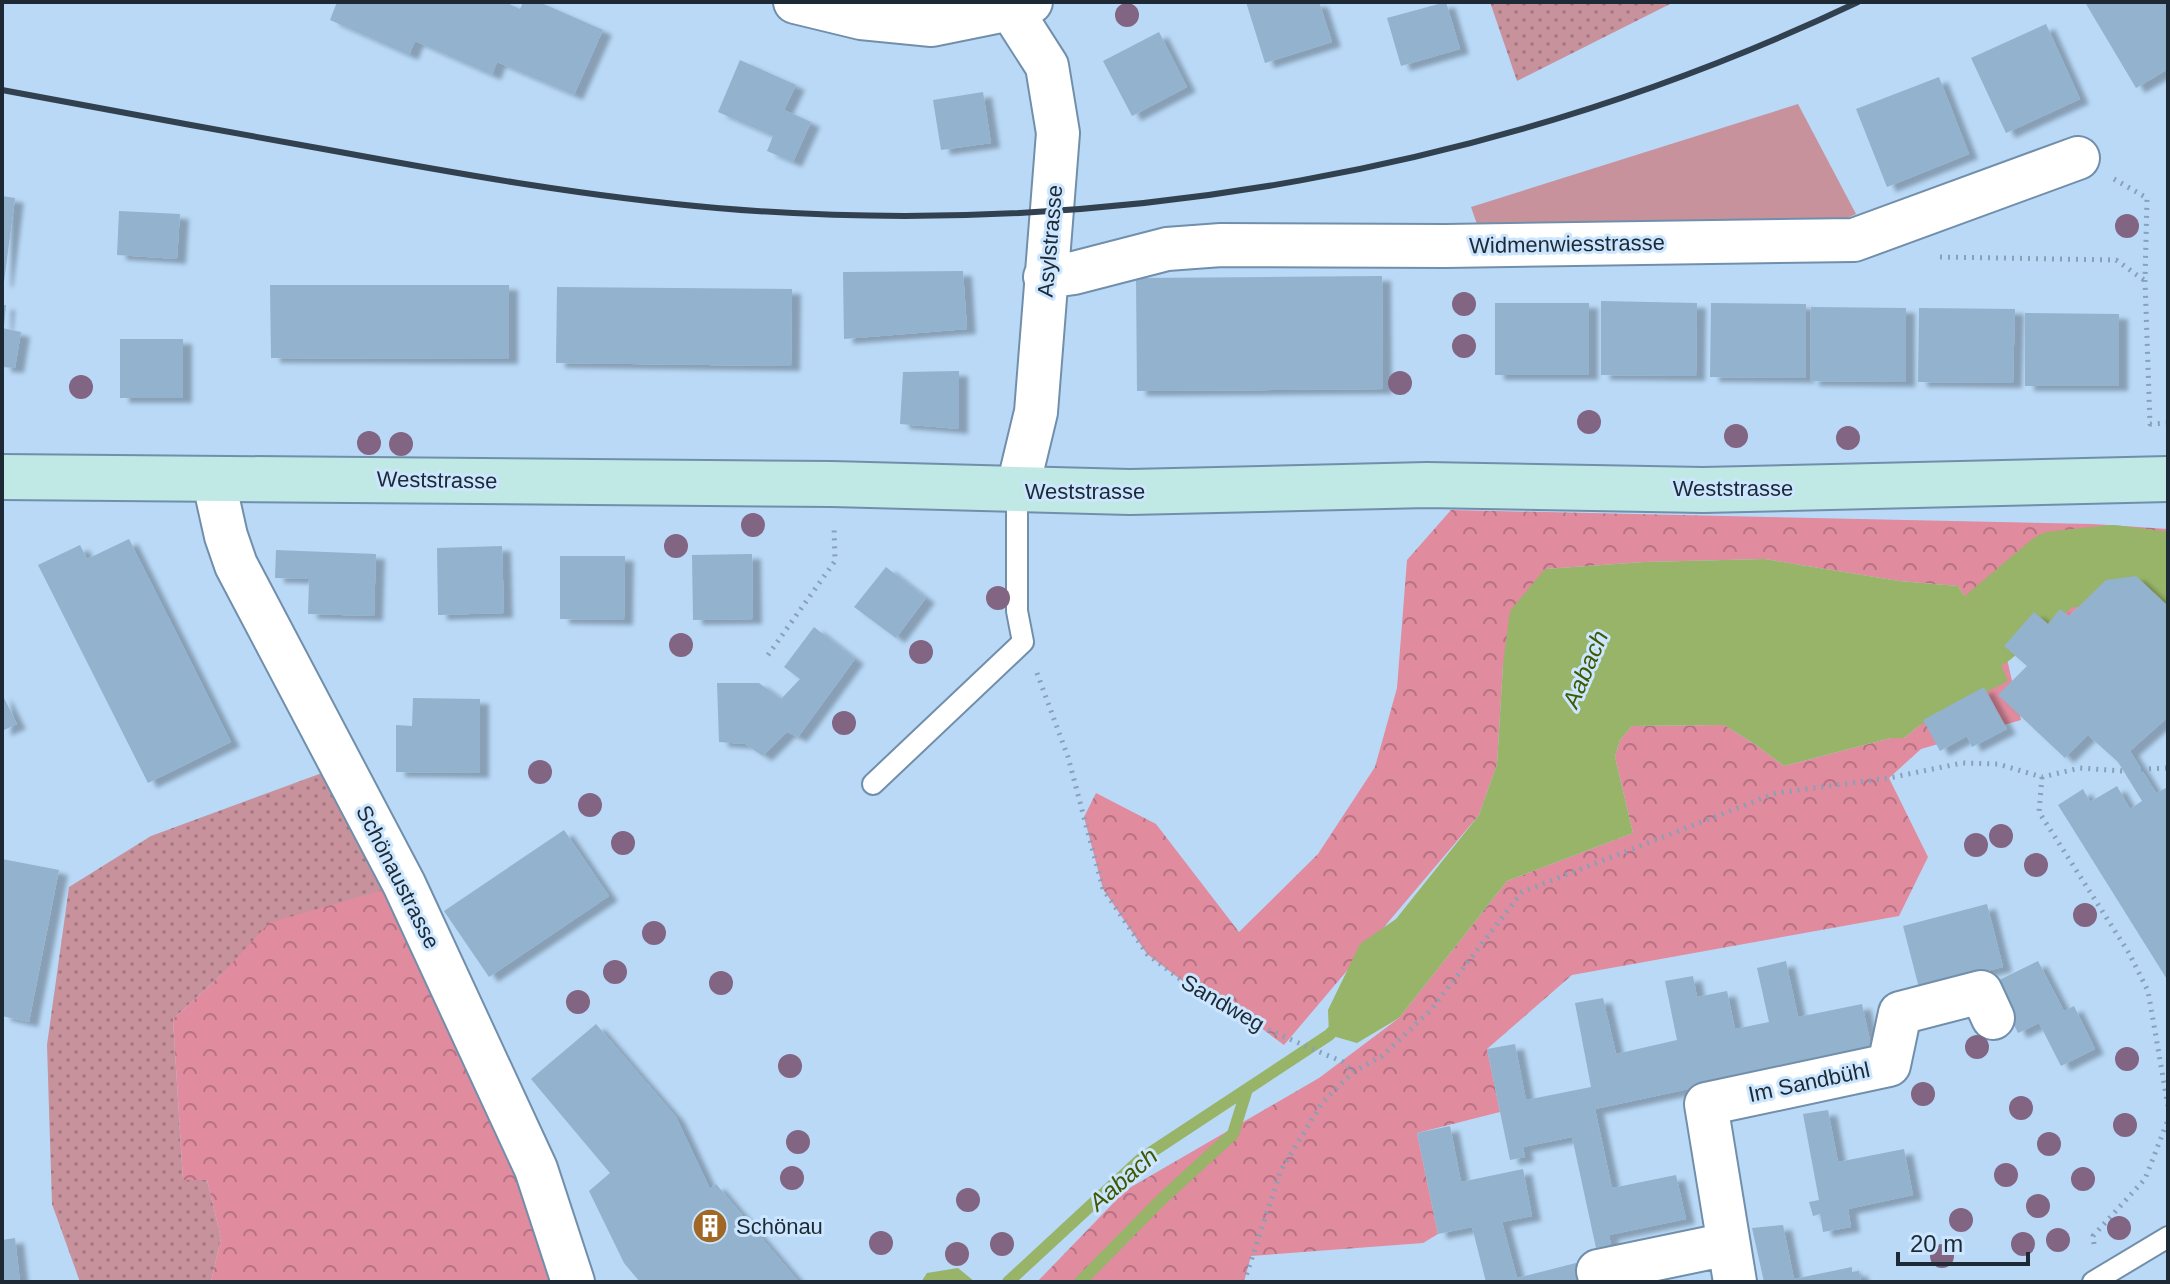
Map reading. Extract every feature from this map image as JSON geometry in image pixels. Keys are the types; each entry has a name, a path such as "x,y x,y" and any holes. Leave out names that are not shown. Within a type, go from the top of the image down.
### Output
{"main road":[{"name":"Weststrasse","path":"2,477 832,484 1145,492 1427,485 1703,490 2168,479"}],"street":[{"path":"795,2 861,18 932,25 1016,4"},
{"name":"Asylstrasse","path":"1016,4 1047,66 1058,133 1036,412 1017,491"},
{"name":"Widmenwiesstrasse","path":"1045,277 1074,273 1167,249 1221,245 1445,246 1854,240 2078,158"},
{"name":"Schönaustrasse","path":"213,478 236,565 404,884 536,1169 573,1282"},
{"name":"Im Sandbühl","path":"1601,1282 1598,1271 1732,1263 1706,1104 1889,1065 1900,1013 1981,992 1993,1018"}],"lane":[{"path":"873,784 1023,642 1017,611 1017,491"},
{"path":"2097,1279 2168,1237"}],"path":[{"path":"2078,158 2147,198 2145,280 2150,424 2168,423"},
{"path":"1929,256 2116,260 2145,280"},
{"path":"768,655 835,561 832,484"},
{"name":"Sandweg","path":"1023,642 1047,695 1068,757 1103,889 1147,954 1197,992 1257,1025 1343,1062 1353,1072"},
{"path":"1244,1282 1281,1170 1322,1103 1353,1072 1382,1056 1430,1011 1522,892 1776,793 1889,778 1962,763 1998,764 2042,777 2080,768 2123,771"},
{"path":"2141,769 2168,768"},
{"path":"2042,777 2039,812 2129,953 2148,991 2168,1106"},
{"path":"2097,1279 2093,1236 2145,1179 2168,1120"}],"shaded area":[{"path":"1490,2 1674,2 1517,81"},
{"path":"1798,104 1856,214 1832,225 1480,233 1471,207"},
{"path":"341,766 404,884 221,975 173,1019 183,1180 207,1180 221,1238 211,1282 80,1282 52,1204 47,1045 69,887 151,836"}],"green space":[{"path":"1451,510 2093,524 2168,529 2168,606 2136,576 2106,580 2069,616 2060,610 2048,624 2033,613 2004,646 2021,720 1921,749 1889,778 1928,857 1899,916 1572,975 1487,1049 1500,1112 1417,1133 1438,1234 1423,1243 1251,1256 1244,1282 1037,1282 1126,1190 1319,1078 1399,1018 1507,881 1633,833 1615,757 1620,740 1632,726 1724,725 1784,766 1891,738 1904,738 1920,725 1985,630 1958,586 1899,581 1765,559 1644,562 1545,569 1503,664 1497,764 1479,815 1284,1045 1257,1025 1197,992 1147,954 1103,889 1084,817 1096,793 1156,824 1239,932 1318,854 1375,767 1397,688 1407,560"},
{"path":"404,884 573,1282 211,1282 221,1238 207,1180 183,1180 173,1019 221,975 269,923"}],"water":[{"path":"1765,559 1899,581 1958,586 1985,630 2008,681 1920,725 1904,738 1891,738 1784,766 1724,725 1632,726 1620,740 1615,757 1633,833 1507,881 1399,1018 1357,1043 1329,1035 1328,1010 1360,944 1396,919 1479,815 1497,764 1503,664 1510,611 1545,569 1644,562"},
{"path":"958,1268 975,1282 921,1282 927,1273"}],"building":[{"path":"337,2 505,2 520,9 523,2 539,2 603,30 574,95 497,62 492,75 415,41 409,55 330,20"},
{"path":"1246,2 1319,2 1332,42 1265,63"},
{"path":"1446,2 1460,49 1401,66 1387,18"},
{"path":"2168,2 2168,69 2136,88 2086,4"},
{"path":"2046,24 2080,99 2006,133 1971,58"},
{"path":"1159,32 1187,87 1132,116 1103,61"},
{"path":"740,60 796,85 784,110 811,122 793,162 767,151 773,136 718,112"},
{"path":"1939,77 1969,154 1887,187 1856,109"},
{"path":"983,92 991,143 941,150 933,100"},
{"path":"2,196 15,198 4,282 2,282"},
{"path":"119,211 180,214 177,259 117,255"},
{"path":"963,271 967,329 844,339 843,272"},
{"path":"1382,276 1383,389 1137,391 1136,278"},
{"path":"270,285 509,285 509,359 271,358"},
{"path":"557,287 792,289 791,366 556,363"},
{"path":"1601,301 1697,303 1696,376 1601,375"},
{"path":"1495,303 1589,303 1589,375 1495,375"},
{"path":"1711,303 1806,304 1806,378 1710,377"},
{"path":"2,305 6,305 4,326 2,326"},
{"path":"1811,307 1906,308 1906,382 1810,381"},
{"path":"1919,308 2015,309 2013,383 1918,382"},
{"path":"2025,313 2119,314 2119,386 2025,386"},
{"path":"2,328 21,332 15,368 2,367"},
{"path":"120,339 183,339 183,398 120,398"},
{"path":"959,371 959,429 900,424 903,372"},
{"path":"129,539 231,742 148,783 38,565 80,545 87,559"},
{"path":"502,546 504,613 438,615 437,548"},
{"path":"276,550 376,554 374,616 308,614 309,579 275,578"},
{"path":"752,554 753,619 693,620 692,555"},
{"path":"560,556 625,556 624,620 560,619"},
{"path":"886,567 926,598 896,638 854,607"},
{"path":"2136,576 2168,606 2168,717 2130,751 2156,793 2168,787 2168,981 2058,805 2083,789 2090,802 2117,786 2130,809 2142,801 2118,762 2088,735 2065,758 1998,695 2027,666 2004,646 2034,612 2048,624 2060,609 2069,616 2106,580"},
{"path":"814,627 855,659 798,737 787,732 763,756 745,744 719,742 717,683 759,683 781,699 800,679 784,667"},
{"path":"1984,687 2007,729 1972,747 1967,736 1940,751 1923,720"},
{"path":"2,694 17,724 2,731"},
{"path":"413,698 480,699 480,773 396,772 396,725 412,726"},
{"path":"564,830 609,896 489,977 444,911"},
{"path":"2,859 59,870 29,1022 2,1016"},
{"path":"1987,904 2003,967 1919,988 1903,926"},
{"path":"1786,961 1798,1017 1862,1004 1872,1050 1595,1109 1612,1188 1676,1175 1686,1219 1609,1235 1611,1245 1596,1248 1572,1137 1523,1147 1525,1157 1510,1160 1487,1049 1515,1044 1526,1100 1591,1087 1575,1003 1603,998 1616,1054 1677,1040 1665,981 1693,976 1697,997 1727,991 1735,1029 1769,1022 1757,968"},
{"path":"2038,961 2064,1011 2074,1006 2095,1049 2061,1066 2039,1023 2018,1033 1993,983"},
{"path":"596,1024 676,1117 710,1189 716,1184 799,1282 640,1282 624,1263 589,1191 610,1173 531,1079"},
{"path":"1828,1110 1838,1162 1904,1149 1913,1195 1848,1209 1851,1227 1823,1232 1820,1214 1813,1216 1809,1202 1819,1200 1803,1114"},
{"path":"1450,1126 1461,1182 1523,1169 1532,1216 1502,1222 1517,1278 1576,1263 1580,1282 1486,1282 1472,1227 1438,1234 1417,1133"},
{"path":"1783,1225 1794,1279 1852,1267 1852,1272 1859,1271 1861,1282 1764,1282 1752,1228"},
{"path":"15,1238 20,1282 2,1282 2,1240"}],"waterway":[{"name":"Aabach","path":"1985,630 2056,570 2112,564 2168,571"},
{"name":"Aabach","path":"1008,1282 1141,1159 1329,1035 1339,1025"},
{"name":"Aabach","path":"1080,1282 1163,1198 1233,1134 1247,1089"}],"railway":[{"path":"2,90 434,169 622,198 717,208 863,216 1010,213 1156,202 1301,180 1444,150 1585,110 1723,60 1858,2"}],"place":[{"name":"Schönau","path":"710,1226"}]}
